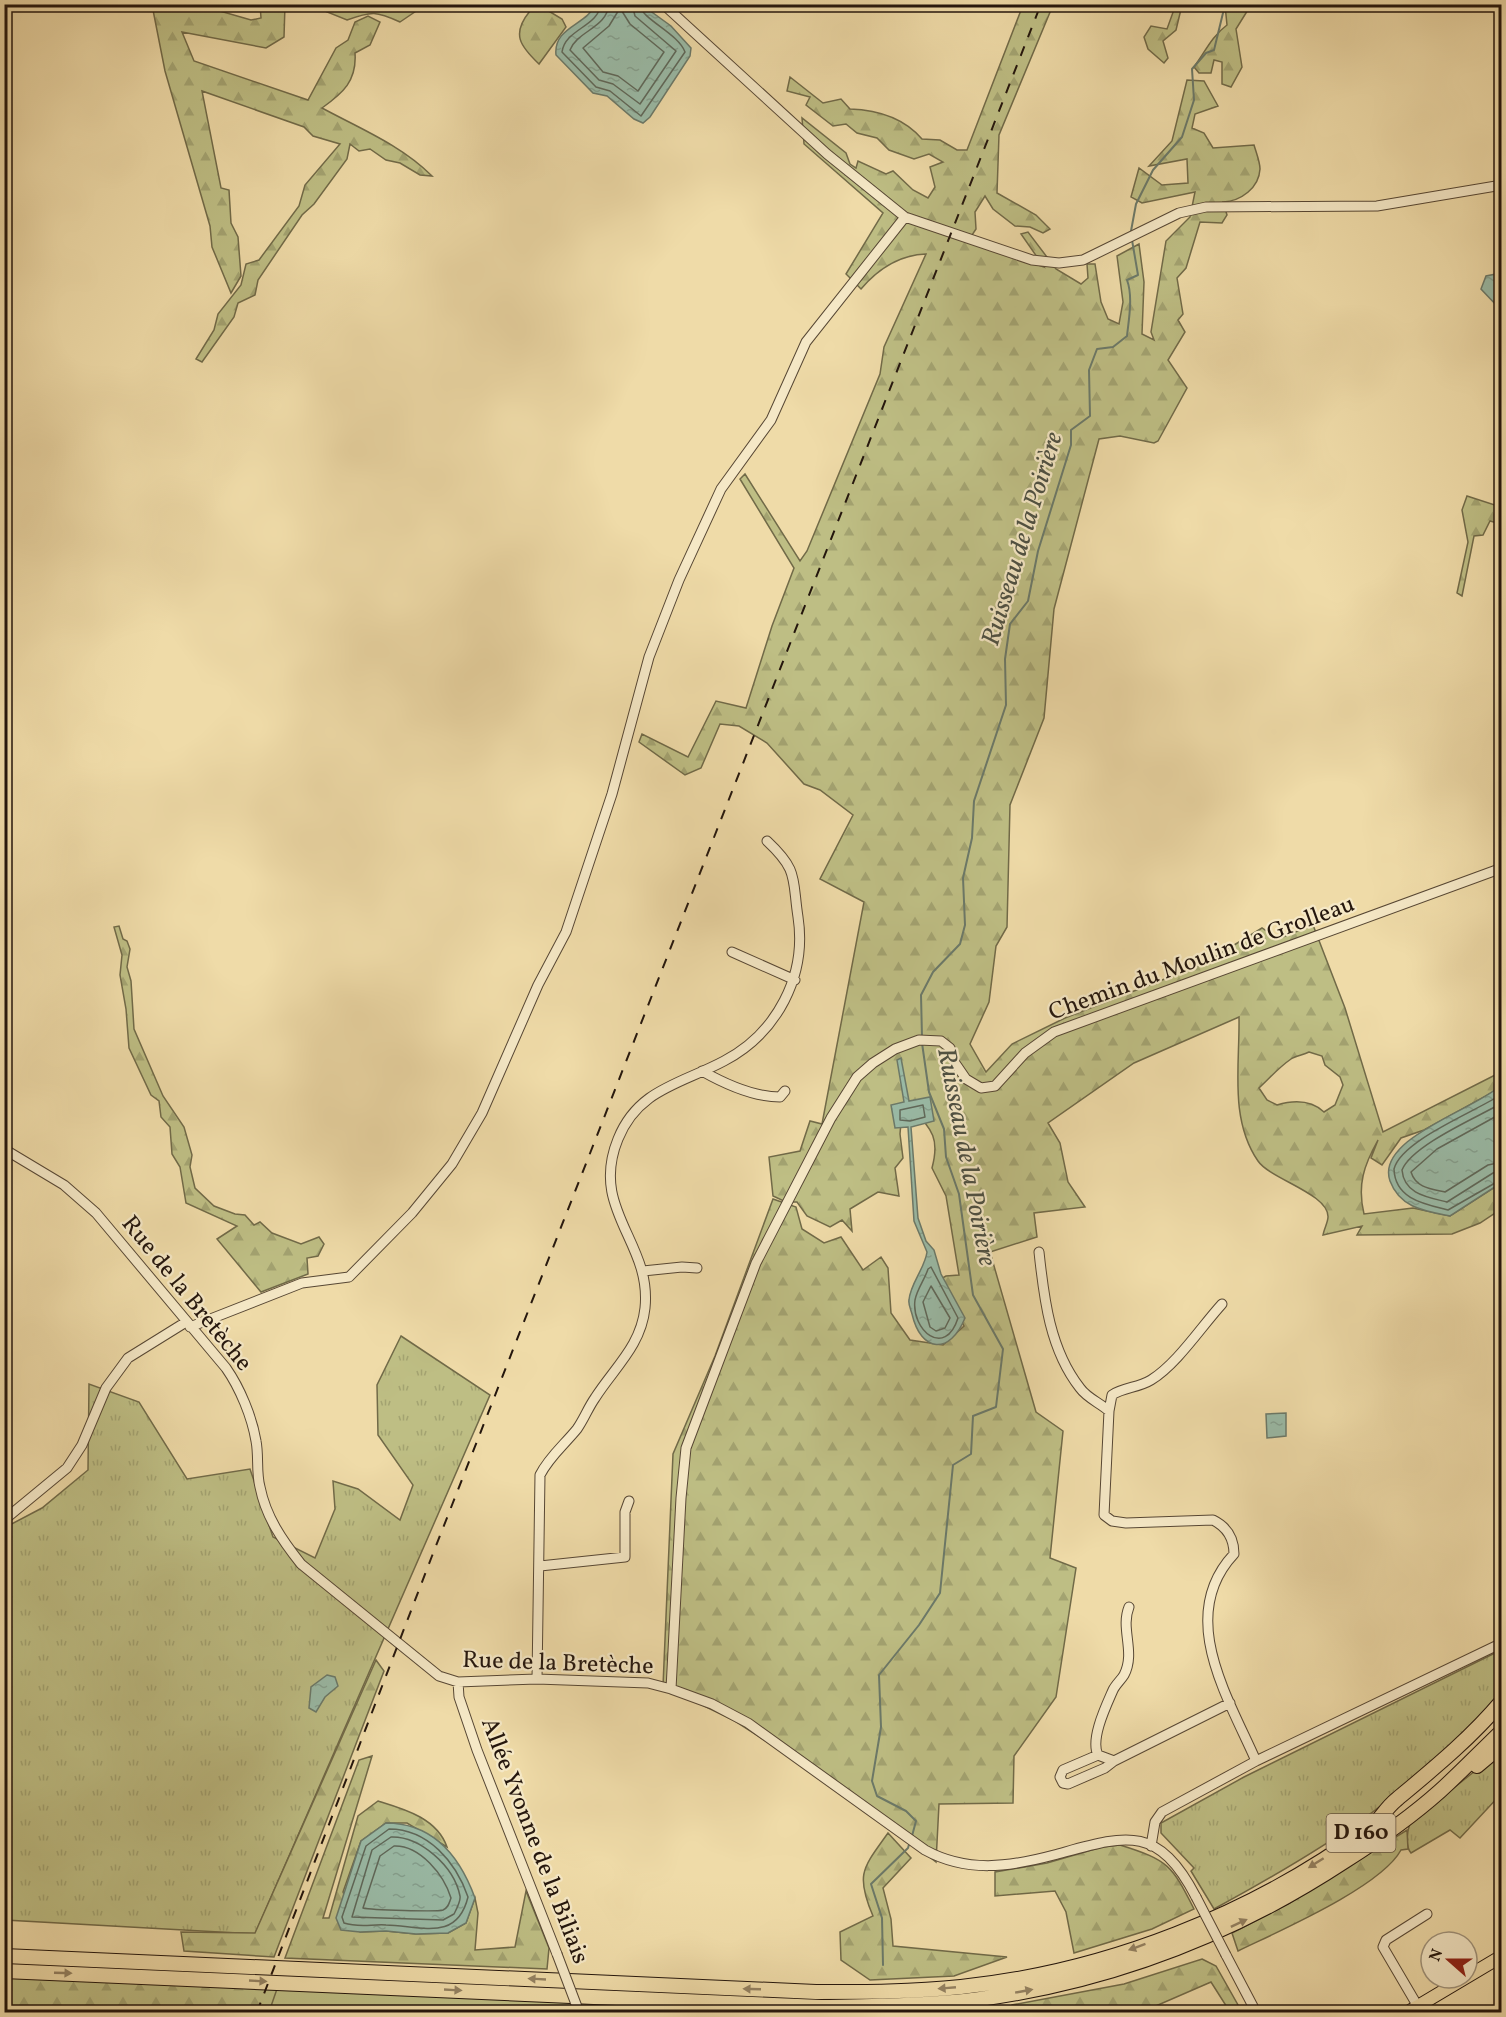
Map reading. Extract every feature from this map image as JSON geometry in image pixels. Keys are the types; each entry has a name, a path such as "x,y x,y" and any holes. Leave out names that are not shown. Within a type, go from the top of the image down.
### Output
{"highway":[{"name":"D 160","path":"1373,1825 1393,1802 1456,1750 1502,1701"},
{"name":"D 160","path":"4,1956 816,1992 889,1992 962,1987 1044,1973 1092,1961 1192,1926 1293,1877 1373,1825 1429,1782 1502,1712"},
{"name":"D 160","path":"4,1971 821,2007 901,2005 980,1999 1065,1983 1133,1965 1244,1921 1292,1895 1372,1844 1439,1792 1502,1731"},
{"name":"D 160","path":"1439,1792 1453,1788 1502,1745"}],"main road":[{"path":"1416,2011 1502,1956"},
{"path":"1416,2011 1502,1962"}],"street":[{"path":"663,4 827,154 905,217 1032,260 1059,263 1083,260 1179,213 1206,207 1377,206 1502,186"},
{"path":"4,1520 67,1468 82,1445 106,1388 128,1358 188,1324 302,1283 349,1277 412,1213 452,1164 482,1113 538,985 566,932 609,805 649,657 679,580 721,489 771,420 806,342 905,217"},
{"path":"537,1679 540,1475 547,1462 577,1429 599,1392 631,1350 640,1331 645,1309 643,1271 610,1192 612,1154 625,1121 642,1102 656,1092 726,1060 754,1039 776,1014 795,980 800,932 794,875 786,861 767,841"},
{"name":"Chemin du Moulin de Grolleau","path":"671,1689 681,1498 686,1448 752,1274 787,1200 845,1094 873,1063 895,1049 924,1040 941,1041 951,1048 955,1063 966,1079 981,1088 995,1086 1031,1047 1054,1032 1502,868"},
{"path":"732,951 795,980"},
{"path":"702,1071 718,1080 761,1094 780,1097 785,1091"},
{"name":"Rue de la Bretèche","path":"4,1149 64,1185 96,1213 236,1382 256,1440 259,1485 264,1503 284,1542 301,1564 430,1672 458,1682 537,1679 648,1683 671,1689 712,1704 748,1723 915,1843 947,1861 978,1867 1052,1855 1116,1839 1151,1846 1183,1871 1256,2013"},
{"path":"1039,1252 1049,1324 1080,1389 1108,1412"},
{"path":"643,1271 682,1267 697,1268"},
{"path":"1222,1304 1164,1370 1142,1385 1121,1389 1112,1395 1108,1412 1104,1515 1112,1521 1126,1523 1213,1520 1223,1525 1231,1535 1234,1554 1218,1572 1213,1587 1208,1631 1214,1667 1256,1761"},
{"path":"540,1566 625,1557 625,1512 629,1501"},
{"path":"1114,1761 1098,1755 1095,1750 1097,1736 1114,1688 1124,1674 1131,1652 1126,1624 1128,1607"},
{"path":"1151,1846 1155,1822 1162,1812 1256,1761 1502,1643"},
{"name":"Allée Yvonne de la Biliais","path":"458,1682 459,1697 477,1750 579,2013"},
{"path":"1098,1755 1063,1770 1060,1777 1063,1782 1068,1785 1105,1768 1114,1761 1230,1703"},
{"path":"1416,2011 1383,1947 1386,1940 1427,1914"}],"green space":[{"path":"1176,4 1182,5 1176,30 1163,41 1168,58 1164,63 1148,49 1144,37 1151,26 1167,29"},
{"path":"152,5 199,5 251,20 261,18 260,5 285,5 284,37 266,48 182,32 194,61 308,100 336,48 348,40 355,22 368,16 380,22 370,45 355,53 354,71 347,85 322,108 393,146 432,176 420,175 400,163 386,160 370,149 359,151 350,144 347,159 314,204 302,215 258,280 255,295 238,303 234,317 202,362 196,359 214,330 218,314 241,285 246,264 259,260 299,206 305,185 340,144 313,136 304,127 202,91 221,188 229,190 231,223 238,237 241,276 231,293 212,247 210,226 165,71"},
{"path":"295,5 425,5 400,22 374,14 347,20 315,7"},
{"path":"1023,5 1053,5 999,135 997,193 1036,215 1050,229 1043,233 1030,227 1015,226 993,209 985,196 975,212 976,229 968,241 1044,267 1021,234 1028,232 1056,269 1081,284 1088,278 1087,264 1095,264 1101,302 1108,319 1119,324 1123,302 1117,256 1139,244 1144,282 1142,334 1154,340 1151,332 1166,241 1190,217 1195,192 1142,203 1131,197 1139,168 1162,185 1188,183 1187,159 1149,166 1172,141 1187,80 1204,81 1218,106 1195,114 1192,128 1204,133 1213,148 1254,145 1260,169 1253,188 1236,199 1223,202 1227,215 1222,223 1200,222 1186,268 1177,278 1183,314 1178,320 1185,332 1168,360 1187,388 1158,441 1154,443 1120,436 1099,439 1054,609 1044,718 1010,805 1007,927 996,946 989,1002 970,1044 986,1072 1012,1044 1065,1018 1203,964 1262,928 1278,939 1313,925 1345,1008 1383,1132 1501,1072 1501,1085 1497,1090 1424,1130 1401,1138 1382,1165 1371,1158 1378,1140 1363,1176 1361,1194 1364,1214 1413,1208 1450,1216 1501,1183 1501,1209 1480,1223 1452,1234 1357,1235 1362,1226 1323,1235 1328,1219 1326,1209 1309,1194 1264,1168 1249,1145 1243,1127 1238,1091 1239,1017 1134,1063 1048,1123 1060,1143 1068,1182 1085,1207 1034,1213 1037,1237 990,1252 1036,1412 1063,1431 1050,1558 1076,1568 1056,1697 1014,1756 1013,1803 939,1804 936,1862 864,1805 735,1721 663,1686 673,1454 715,1356 773,1199 796,1207 802,1229 824,1243 841,1237 863,1270 881,1257 888,1268 891,1313 910,1340 943,1345 964,1326 948,1294 937,1281 946,1276 959,1275 946,1196 932,1168 935,1149 933,1135 912,1108 902,1110 900,1134 903,1158 895,1168 899,1196 878,1192 850,1209 852,1231 842,1220 830,1227 807,1216 797,1202 786,1202 773,1196 769,1157 800,1151 810,1121 822,1124 864,902 820,879 853,815 820,790 804,784 767,743 739,726 720,724 701,768 685,775 639,742 642,734 688,757 716,701 746,708 772,626 794,568 740,479 745,474 800,561 807,551 880,374 884,347 926,254 907,257 890,264 861,289 846,274 883,213 804,144 802,118 846,153 850,164 856,168 858,161 886,174 893,171 913,190 928,198 935,187 930,167 943,162 929,154 914,159 889,150 877,138 857,133 846,124 833,126 806,105 810,97 787,91 790,77 823,103 841,99 850,109 890,116 907,126 922,139 940,140 957,150 967,150","holes":["1309,1052 1322,1056 1325,1065 1340,1077 1343,1085 1335,1105 1324,1112 1314,1105 1302,1102 1277,1105 1267,1100 1259,1088 1293,1058"]},
{"path":"1225,5 1251,5 1236,29 1242,67 1231,87 1222,84 1222,62 1214,60 1211,73 1199,73 1194,67 1213,39 1227,25"},
{"path":"547,10 562,19 566,27 539,64 523,45 519,33 530,11"},
{"path":"1467,496 1501,507 1501,524 1490,521 1483,535 1474,536 1462,596 1457,593 1468,542 1462,510"},
{"path":"119,926 123,939 127,941 130,949 127,967 131,981 134,1029 163,1096 184,1127 192,1155 190,1167 195,1188 214,1206 235,1214 245,1215 254,1225 260,1222 272,1233 301,1244 319,1237 324,1244 318,1256 307,1258 308,1274 261,1292 217,1239 237,1226 186,1203 180,1167 172,1154 170,1127 161,1117 159,1101 151,1095 129,1048 120,975 122,955 114,927"},
{"path":"401,1336 490,1395 255,1934 5,1920 4,1528 42,1508 88,1470 89,1384 139,1402 187,1479 250,1469 273,1537 315,1558 335,1509 333,1481 358,1489 400,1520 413,1485 378,1435 377,1385"},
{"path":"1501,1650 1501,1691 1472,1726 1440,1758 1369,1815 1293,1864 1214,1909 1191,1871 1194,1868 1161,1833 1161,1823 1244,1777"},
{"path":"376,1660 384,1671 274,1957 184,1951 181,1932 255,1933"},
{"path":"1501,1750 1501,1794 1460,1838 1450,1830 1411,1853 1407,1843 1410,1823"},
{"path":"372,1756 323,1918 329,1918 358,1816 378,1801 409,1811 428,1822 436,1829 447,1847 407,1823 386,1823 361,1841 343,1892 360,1932 448,1933 466,1923 475,1898 478,1913 475,1950 515,1947 526,1891 549,1948 547,1969 285,1958 359,1760"},
{"path":"1407,1830 1408,1849 1401,1850 1390,1864 1373,1879 1327,1907 1238,1951 1232,1933 1288,1904"},
{"path":"888,1833 911,1858 883,1888 891,1919 893,1946 1007,1957 954,1976 870,1980 841,1960 840,1932 873,1916 864,1890 864,1872"},
{"path":"1120,1845 1149,1855 1167,1866 1174,1873 1194,1909 1152,1929 1074,1953 1066,1912 1055,1891 995,1896 995,1872 1047,1863 1102,1847"},
{"path":"1202,1959 1216,1966 1242,2012 1230,2012 1211,1982 1142,2012 1010,2012 1012,2005 1124,1984"},
{"path":"5,1978 278,1986 568,2012 5,2012"},
{"path":"278,1986 748,2012 269,2012"},
{"path":"991,2002 999,2010 997,2012 899,2012"}],"water":[{"path":"595,5 642,5 671,26 691,48 690,56 650,117 643,123 634,119 607,96 593,93 556,55 556,46 560,38 591,12"},
{"path":"1502,273 1501,318 1499,308 1481,289 1486,276"},
{"path":"901,1058 909,1101 930,1097 934,1121 911,1127 918,1218 926,1241 934,1250 941,1274 965,1318 959,1330 944,1343 929,1342 922,1336 916,1327 909,1303 912,1288 927,1252 914,1221 908,1127 895,1128 891,1105 904,1102 897,1060"},
{"path":"1501,1085 1501,1183 1450,1216 1414,1207 1407,1203 1394,1190 1390,1181 1389,1166 1398,1151 1412,1138"},
{"path":"1286,1413 1286,1436 1267,1438 1266,1414"},
{"path":"327,1675 335,1677 338,1686 325,1697 316,1712 309,1708 311,1687"},
{"path":"386,1823 418,1829 431,1836 453,1856 475,1898 466,1923 448,1933 416,1934 341,1930 336,1918 361,1841"}],"waterway":[{"name":"Ruisseau de la Poirière","path":"1131,231 1136,204 1153,170 1182,137 1194,100 1192,69 1206,53 1214,50 1223,13 1229,4"},
{"name":"Ruisseau de la Poirière","path":"922,1037 921,995 933,972 960,944 965,925 963,878 972,838 974,801 1006,705 1005,659 1010,624 1028,601 1038,551 1071,445 1071,430 1090,416 1089,370 1097,349 1113,347 1127,336 1130,300 1127,280 1138,275 1132,240"},
{"name":"Ruisseau de la Poirière","path":"912,1836 916,1821 906,1811 877,1796 872,1781 881,1727 879,1675 919,1625 940,1593 953,1465 971,1454 973,1416 996,1407 1003,1349 973,1295 959,1194 946,1157 944,1129 929,1092 922,1043"},
{"name":"Ruisseau de la Poirière","path":"883,1965 882,1918 871,1884 908,1848 910,1841"}],"railway":[{"path":"257,2012 432,1556 1041,4"}]}
